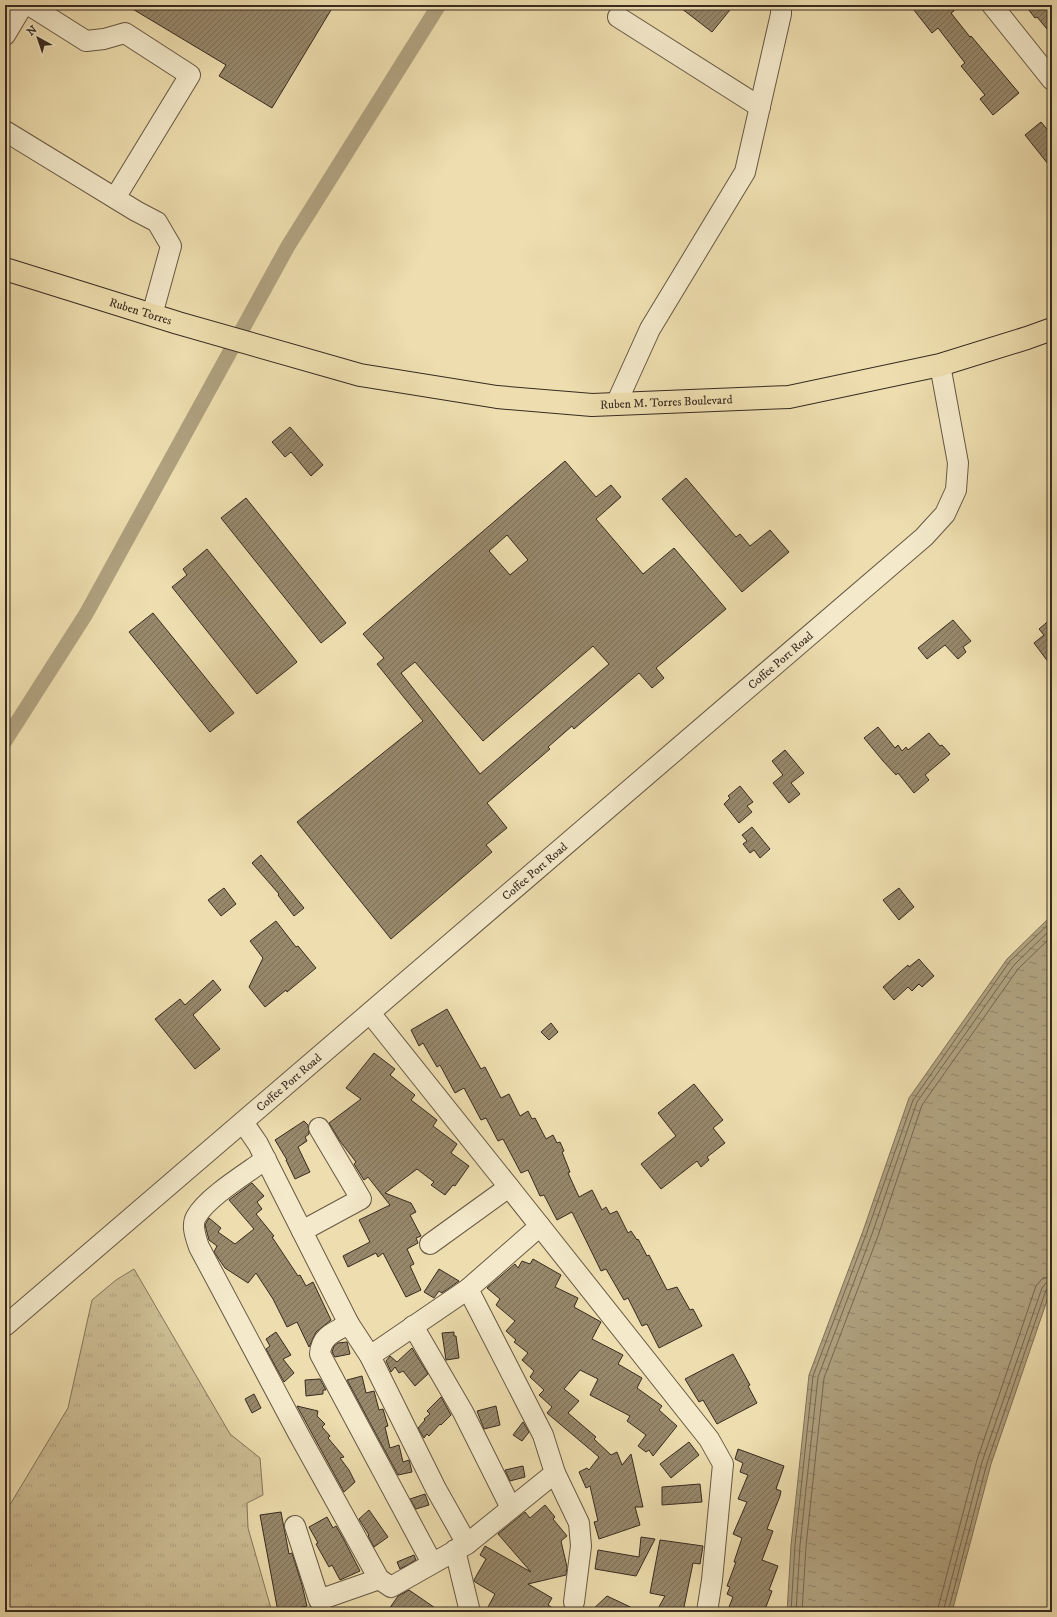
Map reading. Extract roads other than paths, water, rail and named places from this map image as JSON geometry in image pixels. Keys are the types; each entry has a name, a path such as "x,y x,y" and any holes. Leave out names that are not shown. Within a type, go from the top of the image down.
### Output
{"main road":[{"name":"Ruben Torres","path":"5,270 277,351"},
{"name":"Ruben M. Torres Boulevard","path":"277,351 360,375 451,390 497,397 584,404 616,404 789,397 940,365 1052,329"}],"street":[{"path":"5,35 24,5"},
{"path":"29,5 86,41 104,39 125,33 190,75 115,198"},
{"path":"616,404 650,329 745,172 781,14 781,5"},
{"path":"992,5 1052,80"},
{"path":"618,17 760,107"},
{"path":"5,130 115,198 157,222 171,246 152,314"},
{"name":"Coffee Port Road","path":"5,1326 924,537 944,514 956,490 958,463 940,365"},
{"path":"370,1013 709,1439 723,1464 712,1580 707,1612"},
{"path":"243,1122 266,1159 349,1324 370,1356 436,1489 461,1547 470,1612"},
{"path":"302,1231 361,1199 319,1128"},
{"path":"266,1159 213,1197 196,1217 194,1231 199,1247 298,1433 379,1579 391,1587 461,1547 555,1473"},
{"path":"430,1244 509,1187"},
{"path":"370,1356 468,1289 540,1226"},
{"path":"468,1289 543,1435 555,1473 579,1523 581,1546 574,1602"},
{"path":"349,1324 328,1336 321,1345 320,1354 432,1563"},
{"path":"413,1326 463,1412 511,1508"},
{"path":"295,1526 319,1600 379,1579"}],"water":[{"path":"1052,915 1052,1286 991,1464 952,1612 787,1612 791,1545 809,1375 863,1231 909,1098 1007,959"}],"waterway":[{"path":"5,741 86,614 288,246 439,5"}]}
